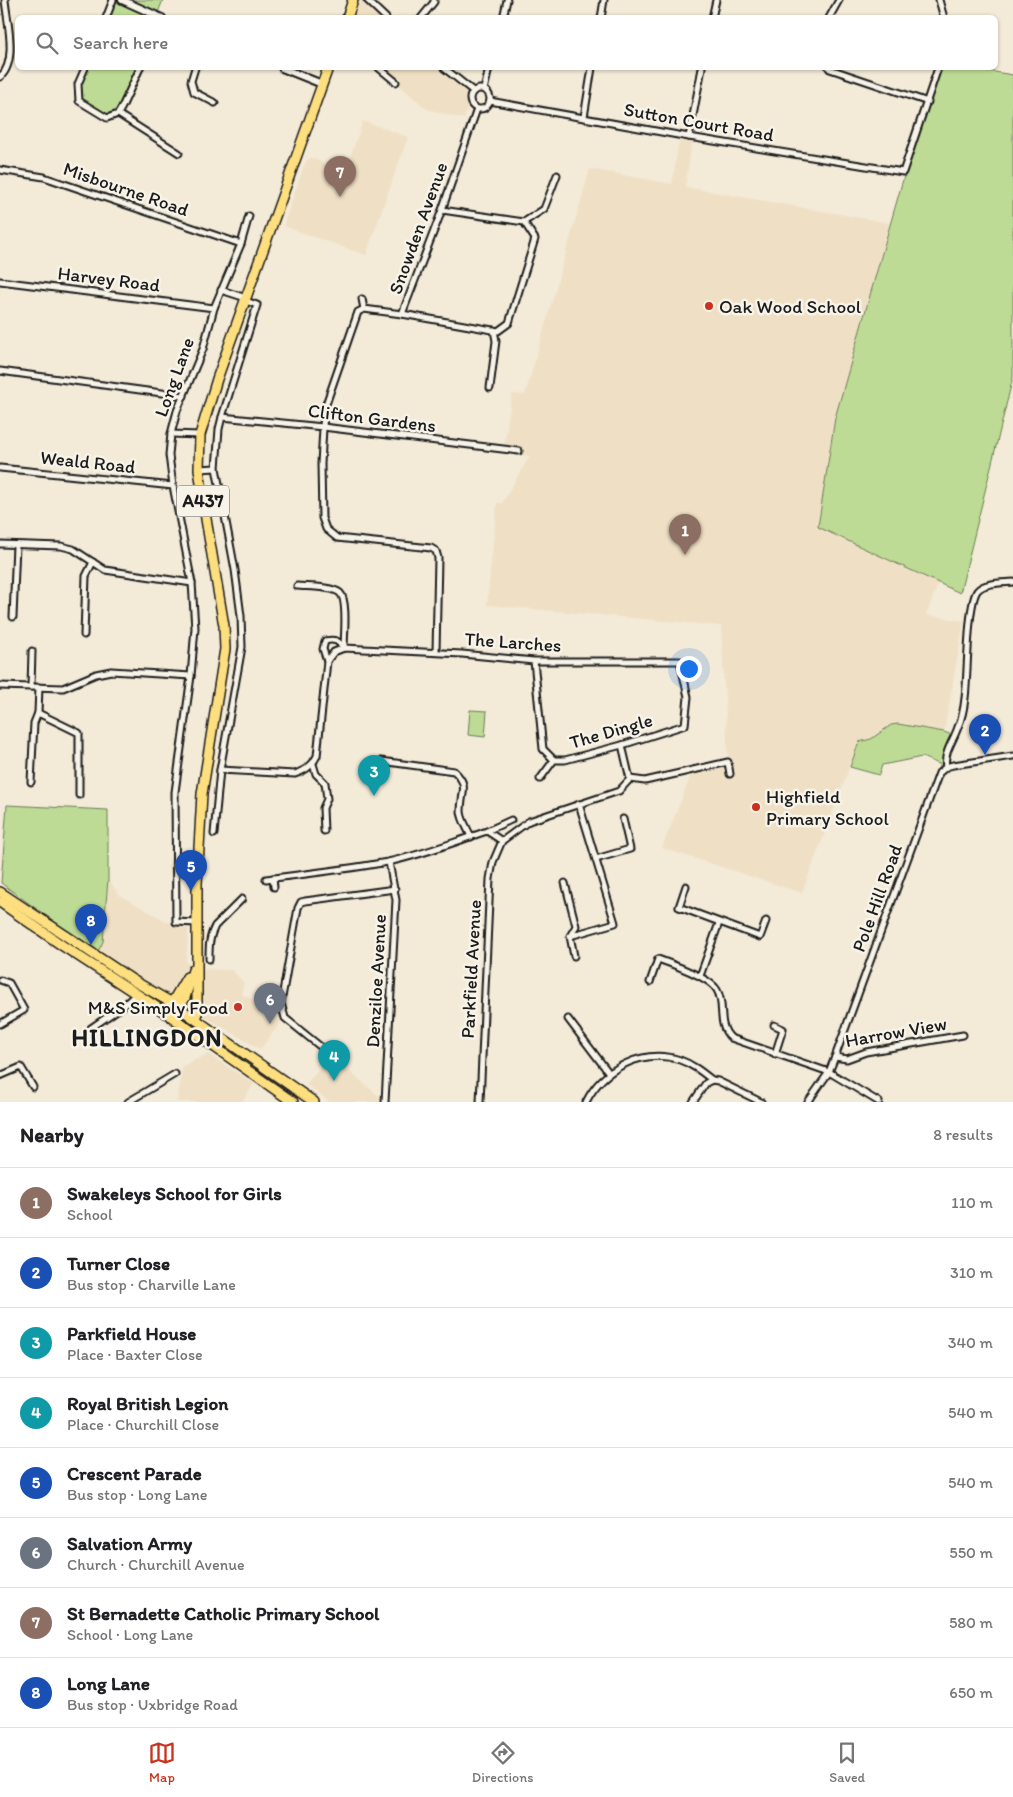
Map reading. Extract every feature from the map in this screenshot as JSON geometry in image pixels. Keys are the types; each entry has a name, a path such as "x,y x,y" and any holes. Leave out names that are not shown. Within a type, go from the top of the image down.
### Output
{"main road":[{"path":"348,15 353,0"},
{"name":"A437","path":"197,1020 195,952 203,786 225,650 224,626 199,469 200,435 217,379 327,70"},
{"path":"0,892 126,976 175,1005 314,1102"},
{"path":"0,902 167,1014 287,1100"},
{"name":"A437","path":"167,1014 175,1005 195,952"}],"street":[{"path":"0,77 10,63 5,0"},
{"path":"107,15 113,0"},
{"path":"122,0 157,15"},
{"path":"367,0 383,15"},
{"path":"423,15 434,0"},
{"path":"504,15 507,0"},
{"path":"602,15 604,0"},
{"path":"713,15 716,0"},
{"path":"831,15 839,0"},
{"path":"939,0 943,15"},
{"path":"84,70 78,84 79,101 107,118 118,114 139,70"},
{"path":"194,70 191,80 194,92 215,103"},
{"path":"287,70 322,84"},
{"path":"381,70 396,82"},
{"path":"446,70 473,92"},
{"path":"484,90 489,70"},
{"path":"584,117 592,70"},
{"path":"689,137 702,70"},
{"path":"833,70 928,102 937,70"},
{"path":"477,89 484,90 488,94 490,100 485,108 477,109 472,106 470,96 473,92 477,89"},
{"name":"Sutton Court Road","path":"490,100 689,137 904,172 928,102"},
{"name":"Snowden Avenue","path":"436,652 438,558 436,551 431,548 337,538 326,529 322,518 324,410 358,312 364,309 402,314 442,210 477,109"},
{"path":"118,114 179,153"},
{"name":"Misbourne Road","path":"0,170 44,177 241,244"},
{"path":"442,210 524,222 544,209 557,176"},
{"name":"Long Lane","path":"197,923 176,922 175,792 191,676 195,628 192,583 173,486 170,455 171,434 177,412 203,349 214,308 241,244 249,216"},
{"path":"402,314 498,331 509,322 535,239 524,222"},
{"name":"Harvey Road","path":"0,280 214,308"},
{"path":"214,834 220,770 242,647 241,616 235,570 216,468 219,429 257,305 221,290"},
{"path":"362,299 364,309"},
{"path":"490,388 496,340 494,330"},
{"path":"0,372 184,396"},
{"name":"Clifton Gardens","path":"222,417 323,427 519,451"},
{"path":"171,434 200,435"},
{"name":"Weald Road","path":"0,468 173,486"},
{"path":"199,469 216,468"},
{"path":"0,544 62,546 105,570 192,583"},
{"path":"13,617 16,545"},
{"path":"84,635 86,576 92,562"},
{"name":"Pole Hill Road","path":"808,1102 829,1072 936,778 941,770 946,767 946,755 964,710 975,596 978,590 985,586 1013,582"},
{"path":"297,586 331,589 341,593 345,601 344,648 334,652 327,661"},
{"name":"The Larches","path":"313,764 317,756 327,661 323,649 325,641 333,639 340,642 344,648 436,652 534,661 680,661"},
{"path":"31,687 32,651"},
{"name":"The Dingle","path":"534,661 542,749 554,760 565,760 622,745 684,725 688,697 680,661"},
{"path":"0,686 63,688 96,674 111,671 191,676"},
{"path":"31,782 34,723 38,713 40,687"},
{"path":"38,713 79,733 79,795"},
{"path":"622,745 630,779"},
{"path":"946,767 1013,756"},
{"path":"540,779 554,760"},
{"path":"368,774 373,766 381,761 454,771 462,778 464,788 461,812 471,836"},
{"path":"630,779 645,781 728,762 730,774"},
{"path":"220,770 295,774 304,771 313,764 316,774 325,783 327,799 323,808 324,831"},
{"path":"487,831 502,840 529,821 619,791 630,779"},
{"path":"570,936 615,923 579,804"},
{"path":"596,859 630,849 623,819"},
{"path":"266,879 389,862 454,844 511,820"},
{"name":"Parkfield Avenue","path":"480,1102 490,880 493,862 502,840"},
{"name":"Denziloe Avenue","path":"385,1102 396,900 389,862"},
{"path":"273,878 274,887"},
{"path":"564,883 576,926 570,936 574,956"},
{"path":"686,886 679,907 760,937 766,920"},
{"path":"337,1060 285,1018 280,1003 301,902 395,889"},
{"path":"210,959 209,945 216,926 242,899"},
{"path":"700,976 719,923"},
{"path":"195,952 209,945"},
{"path":"650,982 658,959 700,976 712,983 718,992 722,1022 728,1035 736,1040 829,1072 879,1102"},
{"path":"0,980 8,984 24,1010 0,1024"},
{"path":"91,1028 123,1006 136,994"},
{"path":"568,1019 608,1073"},
{"path":"774,1025 783,1029 775,1054"},
{"name":"Harrow View","path":"835,1057 847,1059 866,1052 963,1036"},
{"path":"586,1102 593,1090 608,1073 633,1061 662,1056 686,1062 712,1080 718,1081 761,1102"},
{"path":"0,1076 21,1067 33,1087"},
{"path":"128,1102 175,1074"},
{"path":"693,1102 706,1083 712,1080"},
{"path":"138,1096 142,1102"}],"shaded area":[{"path":"354,0 368,0 385,15 350,15"},
{"path":"381,70 447,70 473,91 464,119 427,109"},
{"path":"363,121 408,137 366,255 286,227 284,223 306,161 311,158 345,171"},
{"path":"679,141 692,143 685,187 890,223 835,418 818,527 939,582 926,615 964,621 944,732 897,724 891,725 871,739 859,742 802,893 662,848 695,765 728,758 721,626 487,605 497,503 502,503 530,456 503,453 512,394 525,395 590,169 672,184"},
{"path":"108,879 119,895 173,925 189,920 186,962 201,969 232,970 244,983 241,994 273,1009 271,1012 282,1021 260,1049 97,953 103,942"},
{"path":"208,1054 254,1084 242,1102 177,1102 183,1066"},
{"path":"331,1056 385,1102 329,1102 306,1084"}],"green space":[{"path":"113,0 163,0 157,15 107,15"},
{"path":"84,70 139,70 118,114 107,118 79,101 78,84"},
{"path":"936,70 982,70 1013,75 1013,377 960,593 818,527 835,418"},
{"path":"470,710 487,711 485,737 468,735"},
{"path":"898,724 944,732 955,736 946,767 922,757 882,765 879,775 850,767 859,742 871,739 891,725"},
{"path":"7,805 108,810 108,879 103,942 97,953 1,883"}],"place":[{"name":"St Bernadette Catholic Primary School","path":"340,197"},
{"name":"Oak Wood School","path":"709,306"},
{"name":"Swakeleys School for Girls","path":"685,555"},
{"name":"Turner Close","path":"985,755"},
{"name":"Parkfield House","path":"374,796"},
{"name":"Highfield Primary School","path":"756,807"},
{"name":"Crescent Parade","path":"191,891"},
{"name":"Long Lane","path":"91,945"},
{"name":"M&S Simply Food","path":"238,1007"},
{"name":"Salvation Army","path":"270,1024"},
{"name":"Royal British Legion","path":"334,1081"}],"district":[{"name":"HILLINGDON","path":"147,1037"}]}
